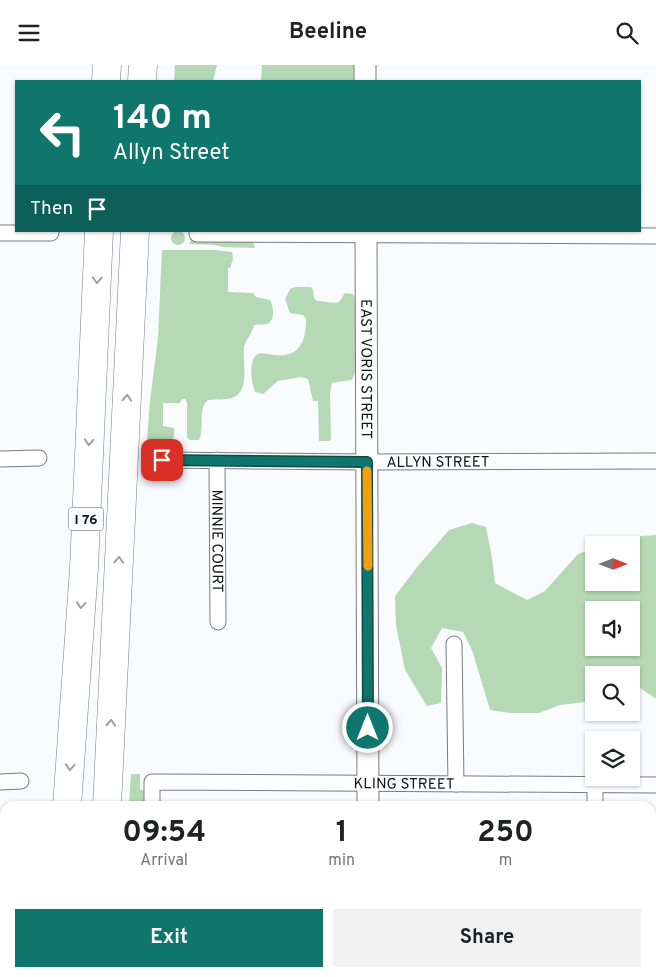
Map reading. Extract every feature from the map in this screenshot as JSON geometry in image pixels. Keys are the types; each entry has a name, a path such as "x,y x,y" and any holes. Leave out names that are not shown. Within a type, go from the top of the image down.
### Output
{"highway":[{"path":"106,65 106,80"},
{"path":"142,80 143,65"},
{"name":"I 76","path":"67,801 84,567 99,232"},
{"name":"I 76","path":"107,801 135,232"}],"street":[{"path":"365,65 365,80"},
{"path":"0,233 51,233"},
{"path":"197,233 656,237"},
{"name":"EAST VORIS STREET","path":"366,233 368,801"},
{"path":"0,459 39,458"},
{"name":"ALLYN STREET","path":"162,460 367,462 656,461"},
{"name":"MINNIE COURT","path":"217,461 218,622"},
{"path":"454,644 456,784"},
{"path":"0,781 22,781"},
{"name":"KLING STREET","path":"152,801 152,782 585,784"},
{"name":"KLING STREET","path":"640,785 656,785"},
{"path":"594,786 595,801"}],"green space":[{"path":"175,65 217,65 213,80 174,80"},
{"path":"262,65 355,65 355,80 261,80"},
{"path":"174,232 182,232 185,235 185,241 181,245 175,245 171,241 171,235"},
{"path":"190,232 193,232 193,241 253,241 255,248 189,244 192,238"},
{"path":"162,250 232,252 233,259 230,268 228,268 228,292 253,293 256,297 270,300 273,313 270,322 267,324 254,325 245,344 244,383 242,389 232,398 208,400 205,404 199,440 190,440 187,437 187,402 185,399 182,399 180,403 163,403 163,426 174,428 174,437 161,441 155,466 145,466 150,401 158,338"},
{"path":"295,287 311,287 314,298 317,301 339,302 345,293 353,294 355,298 355,372 351,380 332,383 330,394 331,439 329,441 319,441 318,401 313,401 308,379 301,377 278,381 263,394 255,392 252,383 251,369 257,354 290,354 296,351 303,341 306,319 303,315 290,313 285,299 290,289"},
{"path":"472,523 486,527 495,583 527,600 545,591 578,554 585,551 585,591 640,591 640,536 656,535 656,699 640,688 640,666 585,666 585,702 560,705 539,713 510,713 490,710 472,650 463,632 442,628 431,648 442,668 441,703 427,706 405,670 396,625 395,596 449,530"},
{"path":"131,774 140,774 140,789 145,791 146,801 129,801"}],"slow traffic":[{"path":"367,471 368,566"}],"route":[{"path":"162,460 367,462 368,728"}]}
